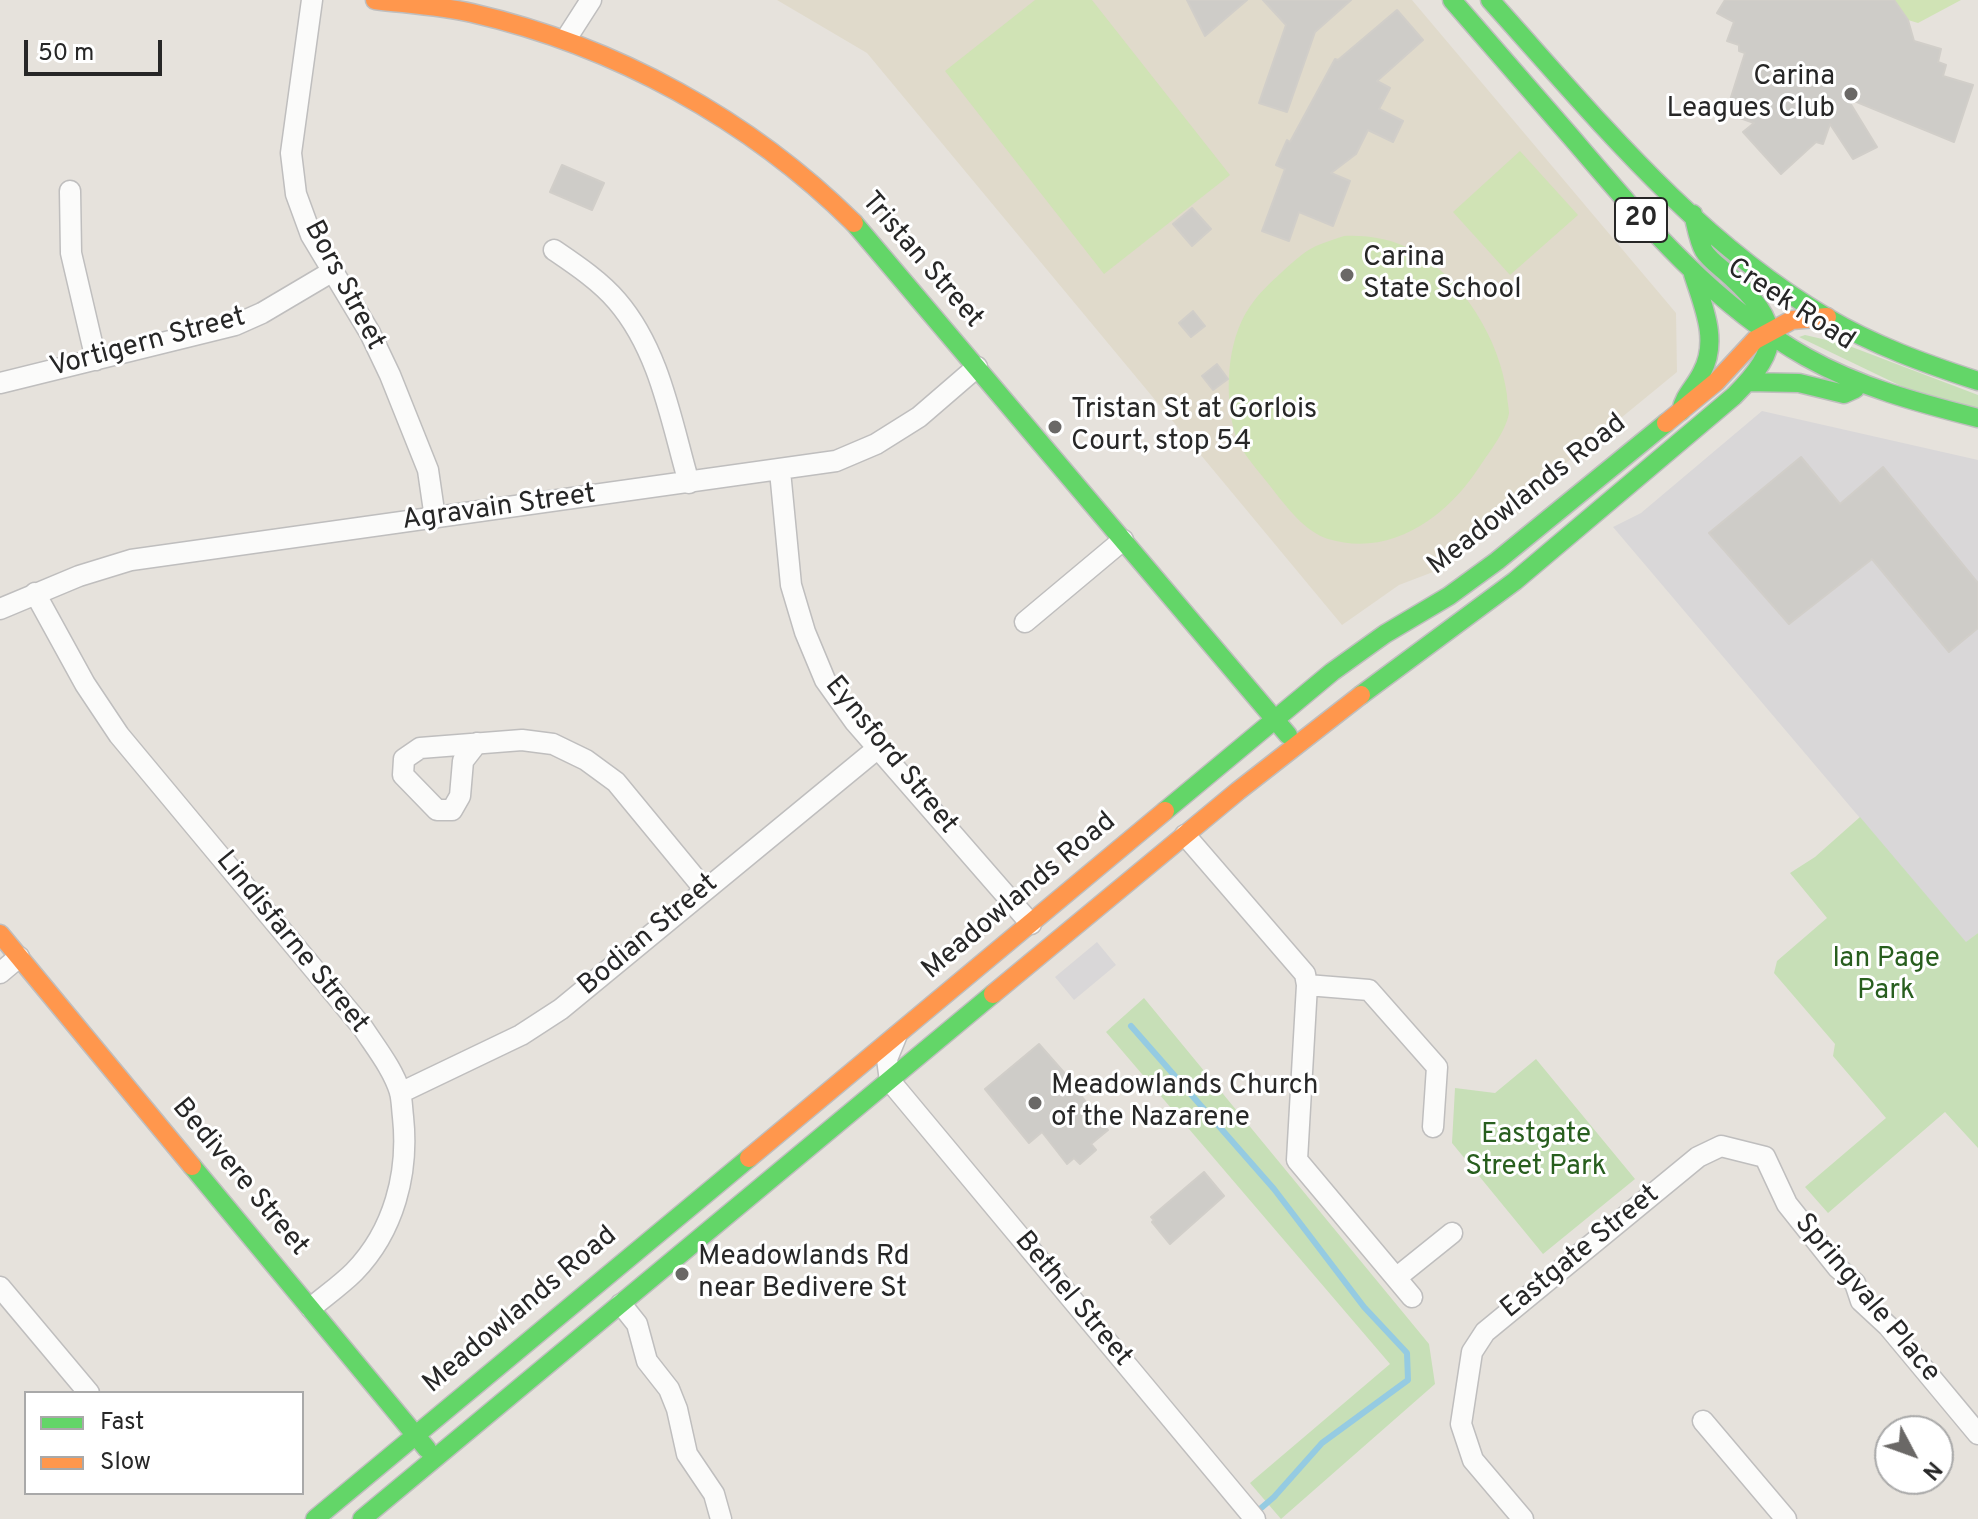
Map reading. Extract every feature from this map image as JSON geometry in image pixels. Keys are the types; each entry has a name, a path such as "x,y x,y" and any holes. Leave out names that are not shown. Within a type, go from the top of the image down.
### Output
{"main road":[{"name":"Tristan Street","path":"375,0 470,12 566,39 665,84 724,118 796,170 853,222 1296,745"},
{"name":"Creek Road","path":"1452,0 1638,215 1692,273 1732,308 1803,355 1865,385 1912,402 1978,418"},
{"name":"Creek Road","path":"1490,0 1656,180 1750,264 1827,317 1898,351 1978,381"},
{"path":"1693,214 1704,252 1761,306 1769,332"},
{"path":"1681,411 1684,395 1697,382 1711,350 1709,322 1692,273"},
{"name":"Meadowlands Road","path":"315,1519 1363,649 1489,568 1716,382 1750,345 1792,320 1827,317"},
{"name":"Meadowlands Road","path":"362,1519 1185,835 1296,745 1515,581 1711,417 1748,382 1766,358 1769,332"},
{"path":"1748,382 1799,383 1844,394 1865,385"},
{"name":"Bedivere Street","path":"0,934 435,1458"}],"street":[{"name":"Bors Street","path":"312,0 291,153 296,194 311,235 370,333 409,421 428,470 435,518"},
{"path":"566,39 591,0"},
{"path":"70,191 71,253 96,360"},
{"path":"554,250 616,300 639,332 655,364 689,483"},
{"name":"Vortigern Street","path":"0,383 235,325 262,313 333,271"},
{"name":"Agravain Street","path":"0,609 35,593 131,560 836,461 876,444 919,417 977,367"},
{"name":"Eynsford Street","path":"780,471 791,585 805,632 825,680 855,722 1031,924"},
{"path":"1025,622 1123,540"},
{"name":"Lindisfarne Street","path":"35,593 85,684 119,735 363,1028 384,1060 400,1093 405,1135 403,1173 392,1212 373,1249 353,1273 311,1308"},
{"path":"477,743 522,740 553,744 586,760 616,782 705,890"},
{"name":"Bodian Street","path":"400,1093 521,1035 561,1009 878,748"},
{"path":"1185,835 1305,974 1307,985 1297,1160 1412,1297"},
{"path":"0,973 19,957"},
{"path":"1307,985 1369,990 1437,1067 1433,1127"},
{"path":"733,1171 785,1141 864,1078 890,1081 887,1059 896,1036"},
{"name":"Bethel Street","path":"890,1081 1253,1518"},
{"name":"Eastgate Street","path":"1523,1519 1473,1460 1461,1424 1472,1352 1485,1332 1698,1157 1721,1146 1765,1157"},
{"name":"Springvale Place","path":"1765,1157 1787,1204 1838,1268 1855,1283 1861,1301 1888,1326 1978,1434"},
{"path":"1396,1278 1452,1233"},
{"path":"0,1287 87,1391"},
{"path":"621,1304 637,1324 647,1361 669,1389 687,1454 714,1494 721,1519"},
{"path":"1703,1421 1786,1519"}],"shaded area":[{"name":"Carina State School","path":"777,0 1412,0 1676,313 1677,372 1433,572 1399,585 1342,625 867,53"},
{"path":"1762,411 1978,460 1978,933 1966,943 1613,527 1641,513"},
{"path":"1097,942 1116,965 1074,1000 1055,977"}],"green space":[{"path":"1035,0 1092,0 1230,175 1104,274 945,71"},
{"path":"1894,0 1961,0 1918,23 1908,20"},
{"path":"1520,151 1578,215 1510,275 1453,212"},
{"path":"1344,236 1371,237 1398,243 1432,263 1448,278 1463,294 1487,333 1503,374 1509,411 1497,441 1467,485 1451,502 1415,529 1374,543 1328,539 1298,519 1243,450 1236,437 1230,405 1232,353 1241,322 1249,308 1302,254"},
{"path":"1805,335 1844,344 1978,395 1978,411 1928,399 1799,337"},
{"name":"Ian Page Park","path":"1860,817 1966,942 1978,933 1978,1148 1945,1112 1828,1213 1805,1187 1886,1118 1833,1056 1835,1044 1774,973 1777,961 1827,918 1790,873 1815,857"},
{"path":"1144,998 1429,1344 1435,1384 1281,1519 1250,1483 1390,1364 1106,1032"},
{"name":"Eastgate Street Park","path":"1536,1059 1635,1179 1543,1254 1452,1143 1455,1088 1495,1093"}],"building":[{"path":"1187,0 1247,0 1205,36"},
{"path":"1263,0 1351,0 1315,32 1287,112 1259,103 1286,25"},
{"name":"Carina Leagues Club","path":"1725,0 1894,0 1908,20 1914,41 1941,49 1938,62 1946,65 1943,76 1973,85 1954,142 1847,98 1877,147 1853,159 1830,124 1823,144 1816,142 1781,174 1743,132 1754,123 1726,113 1745,53 1739,51 1739,45 1727,41 1734,22 1717,13"},
{"path":"1397,10 1423,40 1377,81 1390,88 1379,109 1403,121 1393,142 1368,130 1356,154 1331,173 1350,181 1333,226 1299,212 1289,241 1262,231 1285,169 1276,165 1287,140 1290,142 1335,59 1338,60"},
{"path":"562,165 604,183 592,210 550,192"},
{"path":"1192,208 1211,229 1192,246 1173,224"},
{"path":"1193,311 1205,326 1191,337 1179,323"},
{"path":"1217,364 1228,379 1213,390 1202,376"},
{"path":"1801,457 1840,504 1883,467 1978,583 1978,628 1949,652 1872,559 1789,624 1709,533"},
{"name":"Meadowlands Church of the Nazarene","path":"1039,1044 1075,1085 1108,1130 1091,1144 1096,1150 1080,1164 1074,1158 1067,1164 1042,1132 1029,1143 985,1089"},
{"path":"1204,1172 1224,1196 1170,1244 1151,1217"}],"waterway":[{"path":"1131,1026 1274,1189 1364,1307 1407,1353 1408,1380 1322,1443 1274,1497 1253,1515"}],"traffic: fast":[{"path":"1452,0 1624,199 1680,258 1739,312 1826,368 1868,386 1978,418"},
{"path":"1490,0 1646,172 1731,250 1777,285 1844,327 1900,353 1978,381"},
{"path":"1361,695 1515,581 1734,396 1750,379 1768,349 1770,335 1767,322 1747,293 1706,254 1693,214"},
{"path":"854,223 1288,735"},
{"path":"1681,411 1702,372 1709,348 1708,323 1693,274"},
{"path":"1748,382 1799,383 1844,394 1855,389"},
{"path":"1165,811 1332,672 1497,561 1666,423"},
{"path":"362,1519 993,994"},
{"path":"315,1519 749,1158"},
{"path":"192,1166 427,1449"}],"traffic: slow":[{"path":"375,0 472,13 525,27 628,67 677,91 770,151 854,223"},
{"path":"1666,423 1716,382 1755,340 1792,320 1827,317"},
{"path":"993,994 1238,791 1361,695"},
{"path":"749,1158 1165,811"},
{"path":"0,934 192,1166"}],"place":[{"name":"Carina Leagues Club","path":"1851,94"},
{"name":"Carina State School","path":"1347,275"},
{"name":"Tristan St at Gorlois Court, stop 54","path":"1055,427"},
{"name":"Meadowlands Church of the Nazarene","path":"1035,1103"},
{"name":"Meadowlands Rd near Bedivere St","path":"682,1274"}]}
